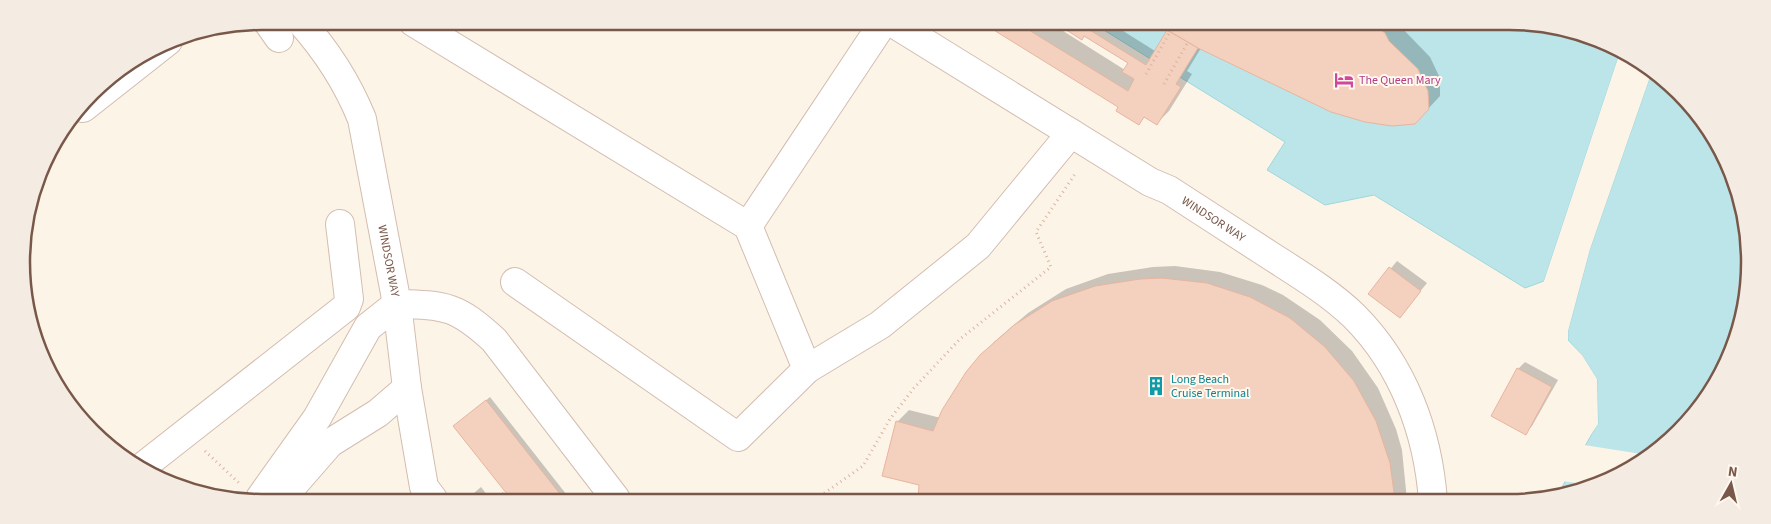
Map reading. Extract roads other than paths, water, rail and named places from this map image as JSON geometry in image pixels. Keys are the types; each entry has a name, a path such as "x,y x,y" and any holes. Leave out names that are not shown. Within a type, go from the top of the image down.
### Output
{"street":[{"name":"WINDSOR WAY","path":"287,30 329,55 353,97 362,119 396,304 425,304 453,309 471,319 494,340 612,494"},
{"path":"426,30 748,226 807,369"},
{"path":"748,226 879,30"},
{"name":"WINDSOR WAY","path":"903,30 1150,182 1169,190 1319,287 1354,317 1378,344 1397,374 1413,406 1425,441 1432,494"},
{"path":"515,282 738,438 807,369 880,325 978,246 1082,139"},
{"path":"147,464 346,307 349,299 340,224"},
{"path":"396,304 407,388 424,487 429,494"},
{"path":"252,493 317,418 368,327 396,304"},
{"path":"285,494 330,443 378,414 407,388"}],"water":[{"path":"1104,30 1524,30 1554,34 1584,42 1618,57 1544,281 1525,288 1374,195 1325,205 1267,170 1285,142"},
{"path":"1650,78 1673,98 1702,133 1717,159 1729,187 1737,217 1741,247 1741,277 1737,307 1729,337 1717,365 1702,391 1673,426 1650,446 1625,463 1584,482 1561,488 1598,423 1597,379 1582,355 1568,340 1568,331 1590,249"}],"place":[{"name":"The Queen Mary","path":"1344,80"},
{"name":"Long Beach Cruise Terminal","path":"1156,386"}]}
